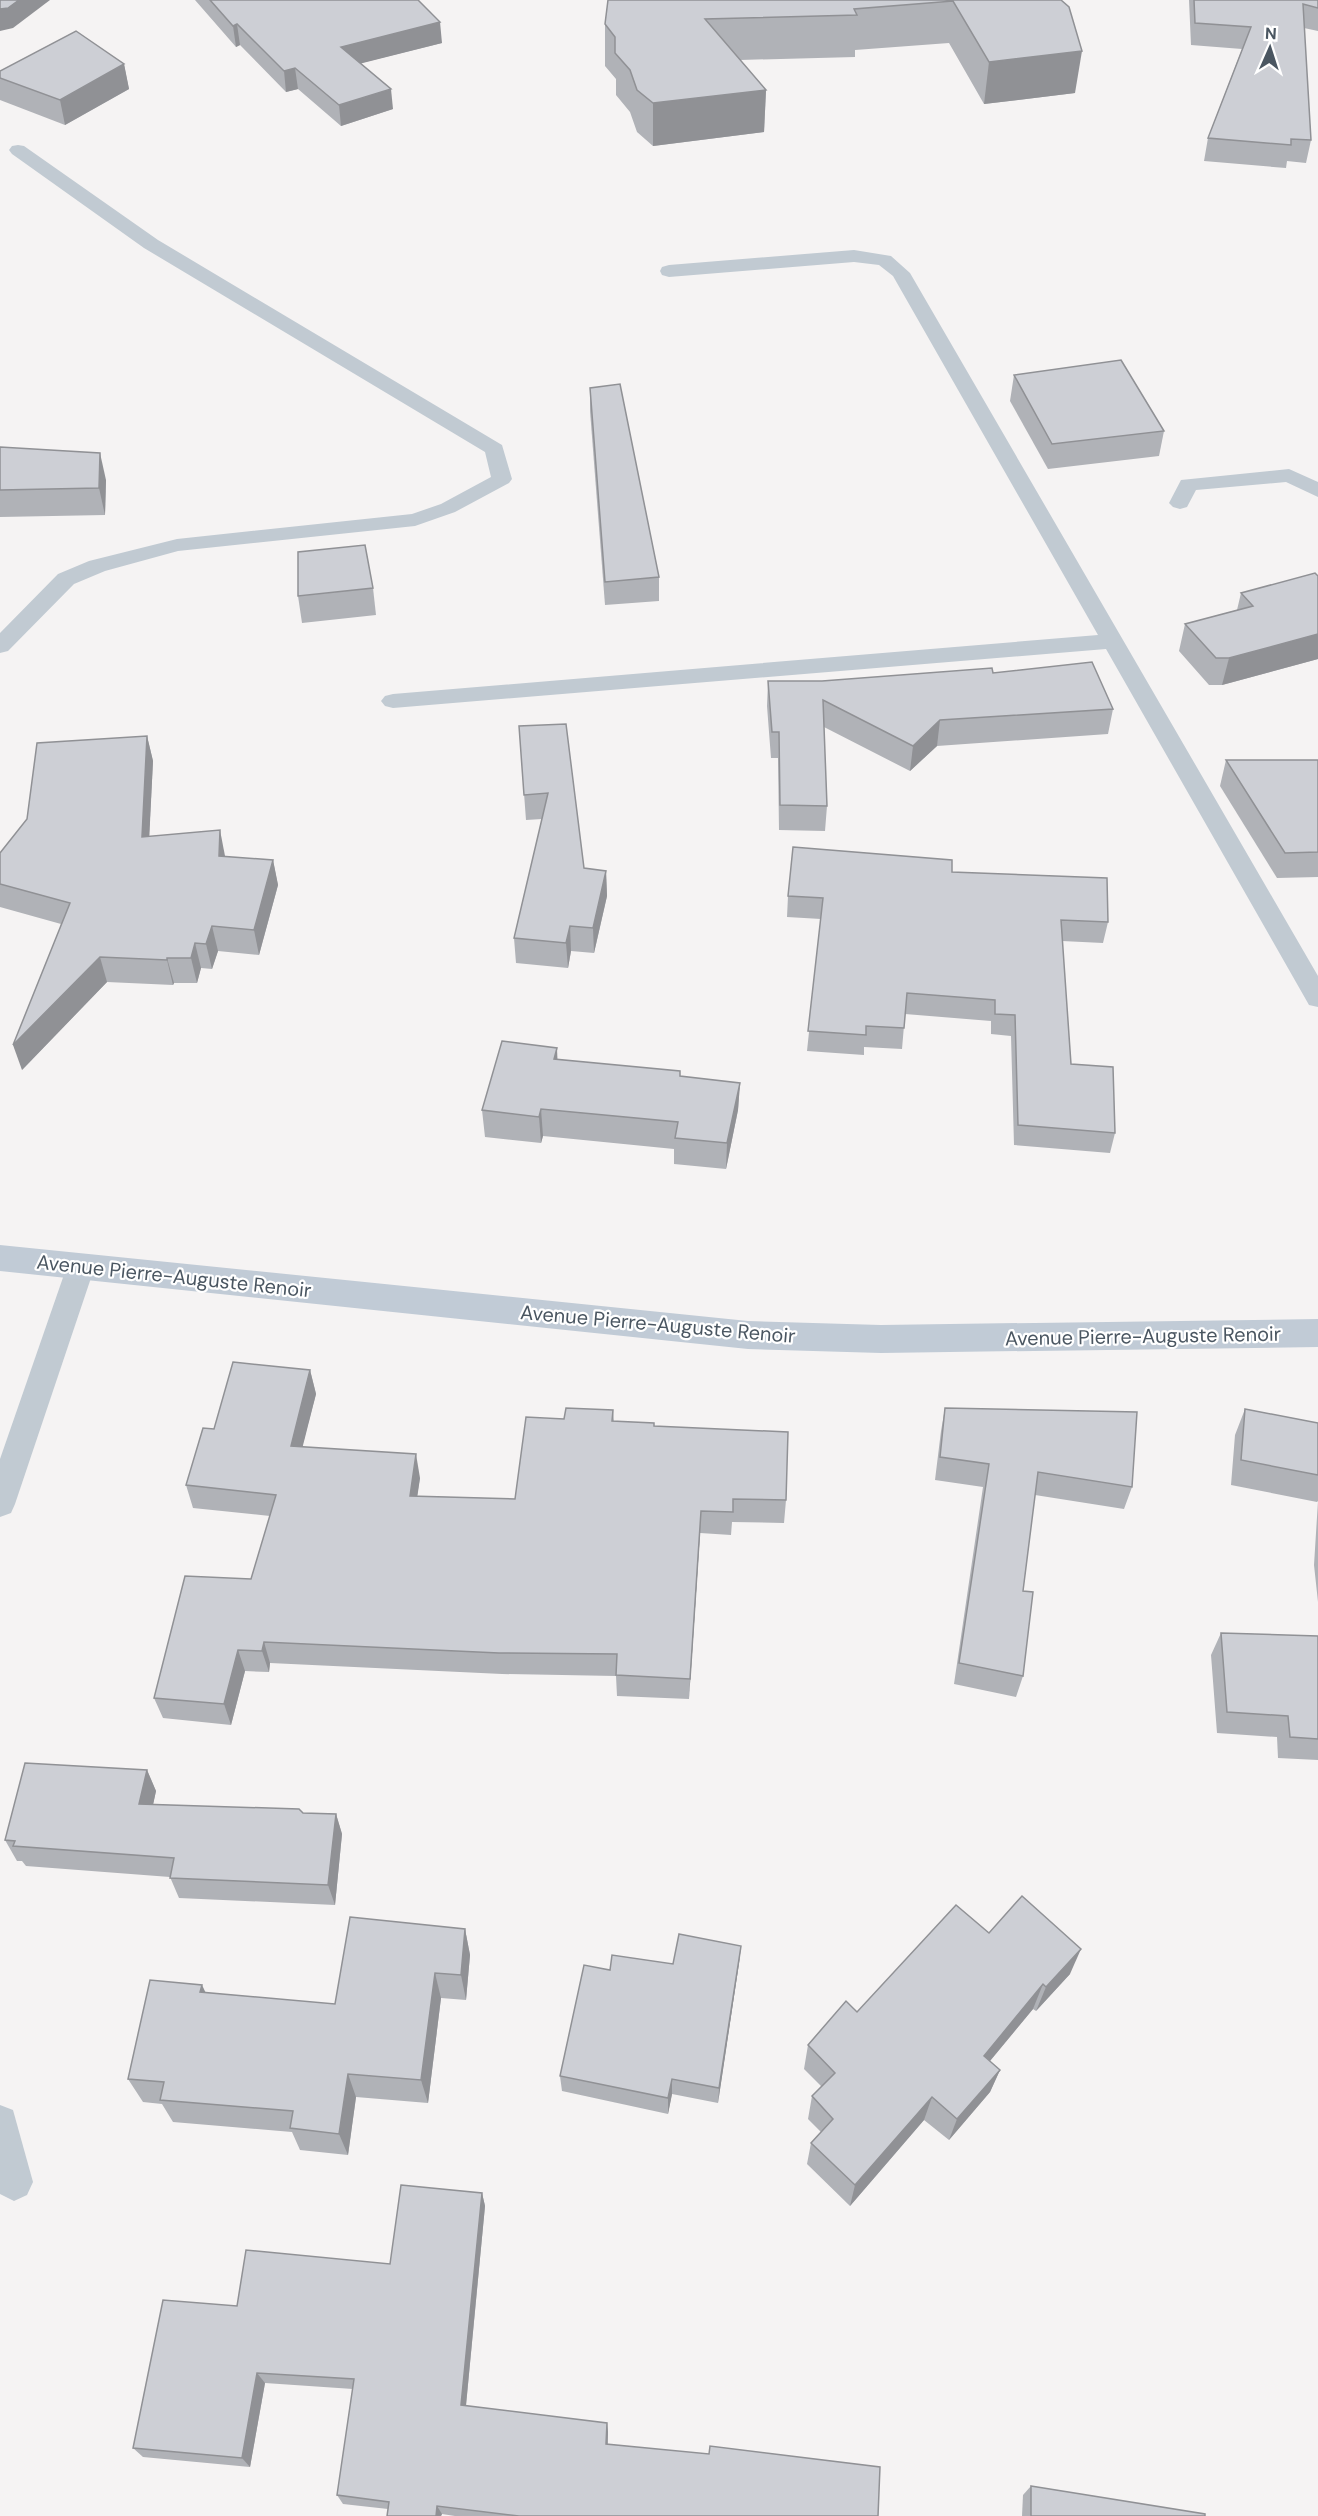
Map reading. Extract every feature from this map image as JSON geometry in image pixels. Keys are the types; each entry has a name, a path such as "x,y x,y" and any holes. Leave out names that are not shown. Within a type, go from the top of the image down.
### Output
{"main road":[{"name":"Avenue Pierre-Auguste Renoir","path":"0,1258 748,1335 881,1339 1318,1333"}],"lane":[{"path":"0,646 66,579 97,566 177,545 415,520 448,508 502,479 495,450 151,244 18,150"},
{"path":"669,271 854,256 884,260 901,273 1318,998"},
{"path":"1179,503 1188,484 1289,475 1318,491"},
{"path":"393,701 1113,641"},
{"path":"0,1504 81,1266"},
{"path":"0,2124 15,2182"}],"building":[{"path":"0,0 19,0 8,8 0,9"},
{"path":"210,0 418,0 440,22 341,47 391,89 339,105 295,68 284,71 237,24 233,26"},
{"path":"608,0 1061,0 1069,7 1082,51 989,62 953,1 854,9 857,15 705,19 766,90 653,103 637,90 630,70 615,53 615,37 605,24"},
{"path":"1194,0 1318,0 1318,8 1303,4 1311,140 1291,139 1291,145 1208,138 1251,27 1195,23"},
{"path":"76,31 124,64 60,100 0,78 0,71"},
{"path":"1121,360 1164,431 1052,444 1014,375"},
{"path":"620,384 659,577 605,582 590,388"},
{"path":"0,447 100,453 99,488 0,490"},
{"path":"365,545 373,588 298,596 298,552"},
{"path":"1315,573 1318,576 1318,634 1229,658 1216,658 1185,624 1253,606 1241,593"},
{"path":"1092,662 1113,709 940,720 913,746 823,700 827,806 780,805 779,732 772,732 768,681 822,681 992,668 993,673"},
{"path":"566,724 584,868 606,871 593,928 570,926 566,943 514,938 548,793 524,795 519,726"},
{"path":"147,736 142,837 220,830 219,856 273,860 254,930 212,926 206,944 195,943 191,958 167,958 167,960 100,957 13,1045 70,903 0,884 0,853 27,819 37,743"},
{"path":"1226,760 1318,760 1318,852 1285,853"},
{"path":"793,847 952,860 952,872 1107,878 1108,922 1061,920 1071,1064 1113,1067 1115,1133 1018,1125 1015,1015 995,1014 995,1000 907,993 904,1028 866,1026 866,1035 808,1031 823,898 788,896"},
{"path":"502,1041 557,1048 554,1059 680,1071 680,1076 740,1083 727,1143 675,1138 678,1122 541,1109 539,1117 482,1110"},
{"path":"233,1362 310,1370 291,1446 416,1454 410,1496 515,1499 526,1417 564,1419 566,1408 613,1410 612,1421 654,1423 654,1426 788,1432 786,1500 733,1499 733,1512 701,1511 690,1679 616,1675 617,1654 499,1653 264,1642 262,1651 238,1650 224,1704 154,1698 185,1576 251,1579 276,1495 186,1485 203,1428 214,1429"},
{"path":"945,1408 1137,1412 1132,1487 1038,1472 1023,1591 1033,1592 1023,1676 959,1663 989,1464 940,1457"},
{"path":"1245,1409 1318,1423 1318,1475 1241,1460"},
{"path":"1221,1633 1318,1636 1318,1739 1290,1737 1288,1716 1227,1712"},
{"path":"25,1763 147,1770 139,1804 299,1809 303,1813 336,1814 328,1885 170,1878 174,1858 13,1846 15,1841 5,1840"},
{"path":"1022,1896 1081,1949 1046,1987 1043,1984 984,2056 1000,2070 957,2119 932,2097 855,2185 811,2143 833,2119 812,2096 835,2073 808,2045 846,2001 857,2012 956,1905 989,1933"},
{"path":"350,1917 465,1929 461,1975 435,1973 421,2080 348,2074 339,2134 290,2128 293,2111 160,2100 164,2082 128,2079 150,1980 202,1985 200,1992 335,2004"},
{"path":"679,1934 741,1946 719,2088 672,2079 668,2098 560,2076 584,1965 610,1970 612,1955 673,1964"},
{"path":"401,2185 482,2193 461,2405 607,2423 606,2444 709,2454 710,2446 880,2467 878,2516 519,2516 437,2506 436,2516 387,2516 389,2502 337,2495 354,2379 257,2373 242,2458 133,2448 163,2300 237,2306 246,2250 390,2264"},
{"path":"1031,2486 1205,2514 1205,2516 1031,2516"}]}
